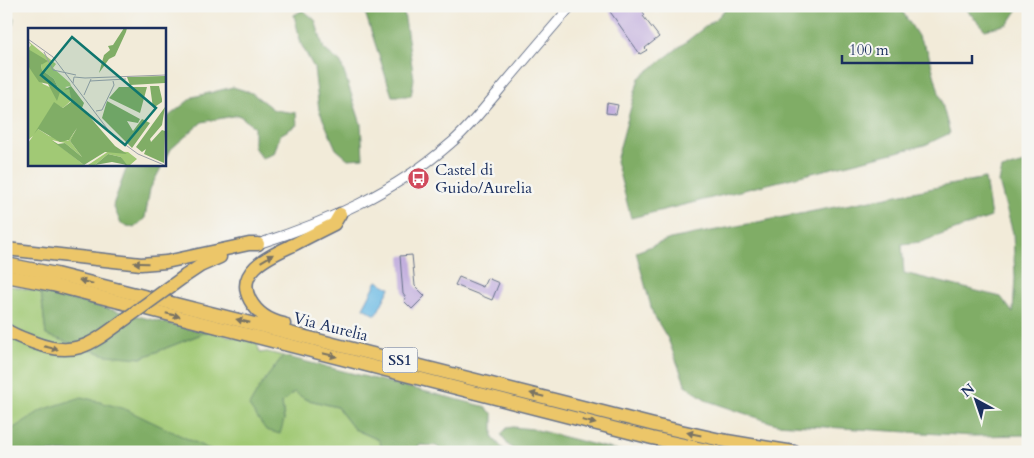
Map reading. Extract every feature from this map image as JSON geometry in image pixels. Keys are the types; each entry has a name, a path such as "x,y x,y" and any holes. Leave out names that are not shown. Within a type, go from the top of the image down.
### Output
{"highway":[{"path":"340,214 334,224 265,258 255,266 248,276 247,285 248,295 258,310 276,322 464,371 475,379"},
{"path":"6,249 141,264 166,262 248,244 258,244"},
{"path":"6,330 50,348 62,350 89,344 185,276 217,258 249,249 258,244"},
{"name":"Via Aurelia","path":"6,264 56,274 658,426 721,440 794,452"},
{"name":"Via Aurelia","path":"6,276 53,285 652,438 716,452"}],"street":[{"path":"258,244 299,231 340,214 383,191 452,143 570,6"}],"green space":[{"path":"363,6 403,6 414,79 411,96 392,96"},
{"path":"728,6 899,6 928,52 950,133 925,145 631,218 616,161 639,78 718,17"},
{"path":"963,6 1020,6 1008,24 985,30"},
{"path":"303,10 315,20 324,49 341,63 361,124 363,158 348,159 336,149 319,110 314,68 301,44 294,15"},
{"path":"6,11 14,18 6,55"},
{"path":"233,87 252,93 274,110 296,113 297,125 280,135 274,154 262,158 254,147 254,127 239,115 202,122 171,149 165,161 165,119 193,97"},
{"path":"1028,162 1028,435 973,436 776,424 708,401 686,386 668,339 653,314 636,252 670,239 985,178 991,217 921,242 902,244 904,273 1001,297 1013,313 1015,278 1013,233 999,182 1002,169"},
{"path":"128,165 162,165 150,189 145,218 134,228 121,224 113,205"},
{"path":"6,285 41,292 46,335 141,358 209,331 257,343 260,353 267,352 283,356 261,385 284,420 282,403 294,391 305,399 337,407 354,429 379,440 384,452 215,452 190,441 6,431"},
{"path":"41,292 190,329 209,331 141,358 106,355 46,335"},
{"path":"283,356 483,406 493,414 493,438 506,452 444,452 436,446 418,445 419,452 384,452 379,440 354,429 337,407 305,399 294,392 282,403 284,420 280,434 266,430 249,406 261,385"},
{"path":"82,397 125,409 215,452 6,452 6,431 9,431 42,410"},
{"path":"507,428 533,429 623,452 516,452 508,445 501,434"}],"water":[{"path":"377,281 390,288 376,315 363,308"}],"building":[{"path":"606,6 639,6 645,15 643,16 659,37 645,48 647,50 640,54"},
{"path":"607,103 618,105 616,114 606,113"},
{"path":"412,255 415,286 425,296 412,309 404,301 406,298 403,294 400,256"},
{"path":"459,277 483,287 487,278 499,283 492,300 455,285"}],"place":[{"name":"Castel di Guido/Aurelia","path":"419,178"}]}
